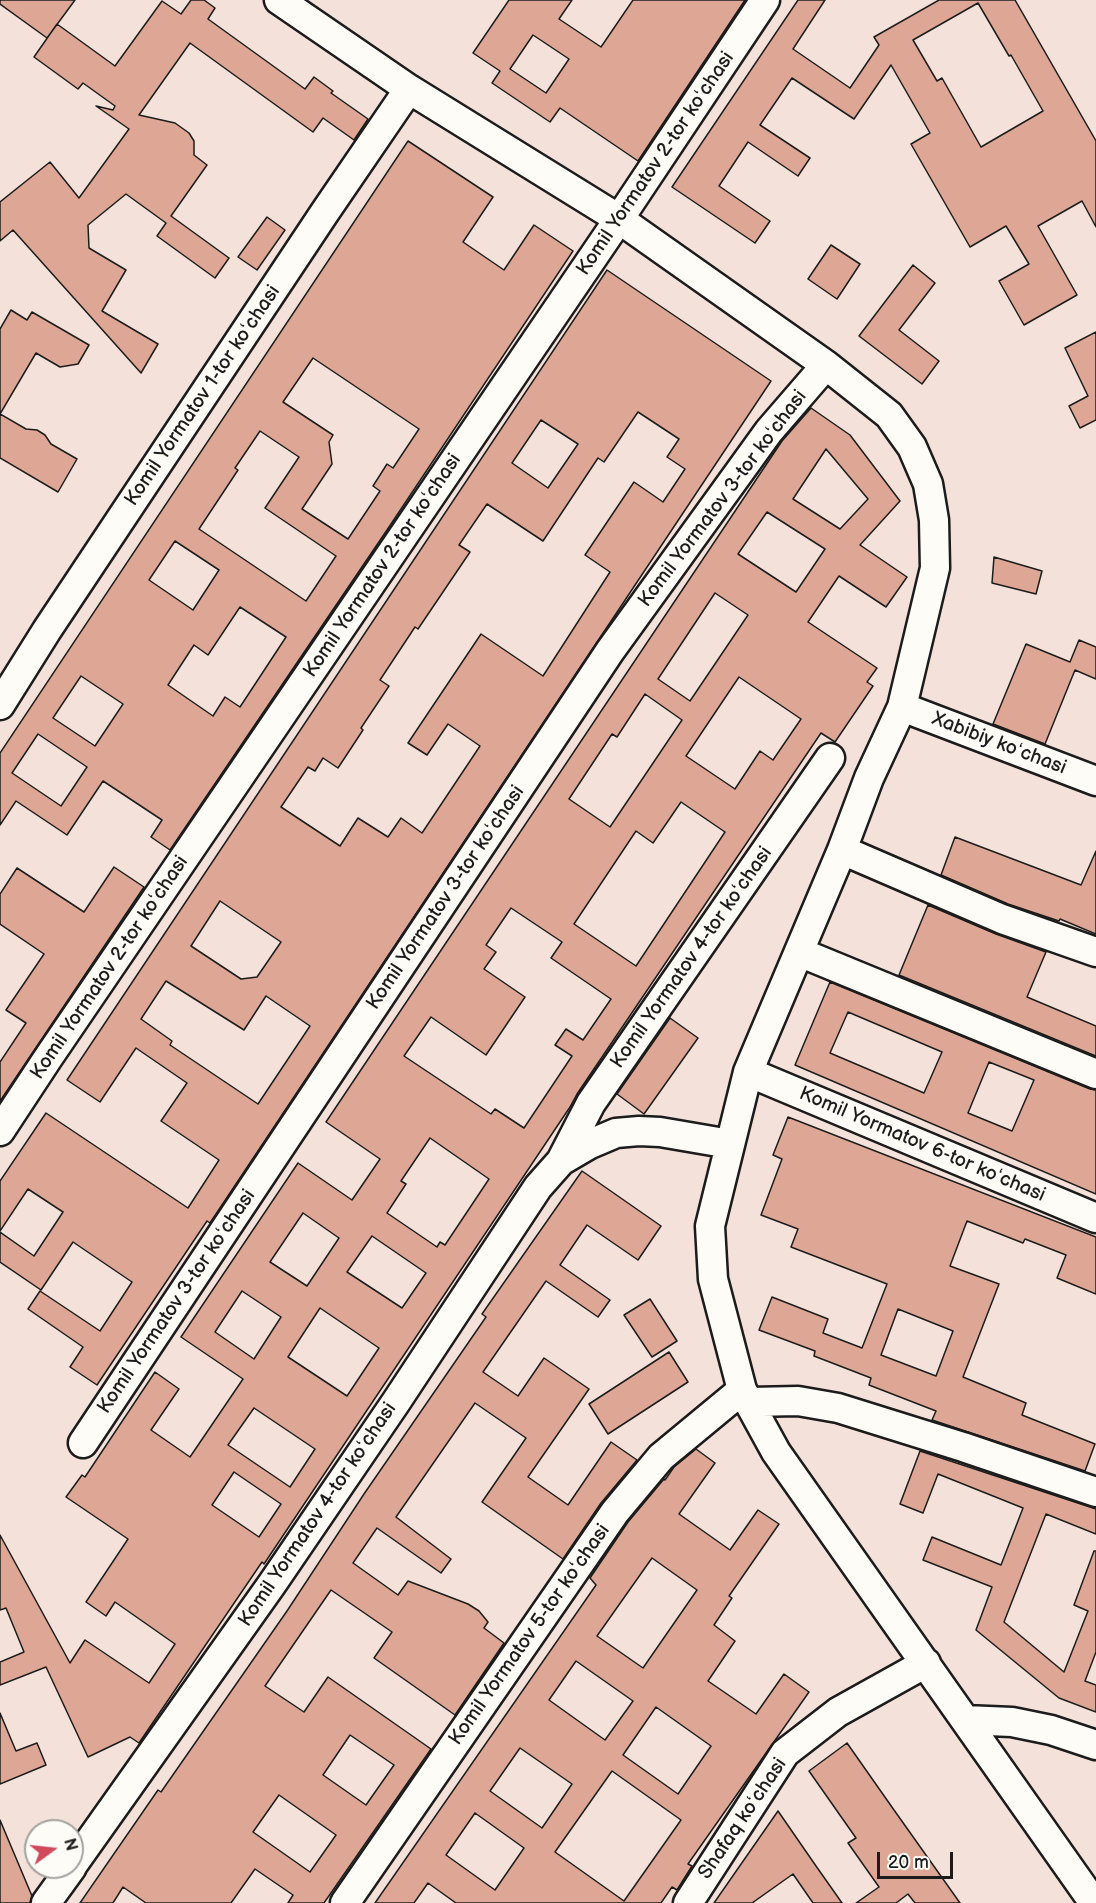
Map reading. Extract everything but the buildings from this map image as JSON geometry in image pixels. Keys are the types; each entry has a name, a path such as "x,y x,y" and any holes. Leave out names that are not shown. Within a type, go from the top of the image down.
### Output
{"street":[{"path":"279,0 409,89 619,219 826,365 889,415 912,447 928,484 934,520 935,568 902,707 869,778 842,850 748,1072 710,1226 713,1279 746,1396 776,1452 1094,1903"},
{"name":"Komil Yormatov 2-tor koʻchasi","path":"0,1131 765,0"},
{"name":"Komil Yormatov 1-tor koʻchasi","path":"0,705 53,620 409,89"},
{"name":"Komil Yormatov 3-tor koʻchasi","path":"83,1443 610,651 769,431 826,365"},
{"name":"Xabibiy koʻchasi","path":"902,707 1096,781"},
{"name":"Komil Yormatov 4-tor koʻchasi","path":"84,1850 272,1584 538,1187 561,1161 591,1103 830,758"},
{"path":"842,850 1002,919 1096,952"},
{"path":"799,952 1096,1074"},
{"name":"Komil Yormatov 6-tor koʻchasi","path":"748,1072 1096,1218"},
{"name":"Komil Yormatov 4-tor koʻchasi","path":"561,1161 590,1144 616,1133 660,1132 730,1144"},
{"path":"746,1396 838,1408 1096,1492"},
{"name":"Komil Yormatov 5-tor koʻchasi","path":"345,1903 615,1512 661,1456 746,1396"},
{"name":"Shafaq koʻchasi","path":"688,1903 786,1754 838,1712 926,1663"},
{"path":"965,1720 1012,1722 1051,1730 1096,1745"},
{"name":"Komil Yormatov 4-tor koʻchasi","path":"46,1903 63,1879"}]}
